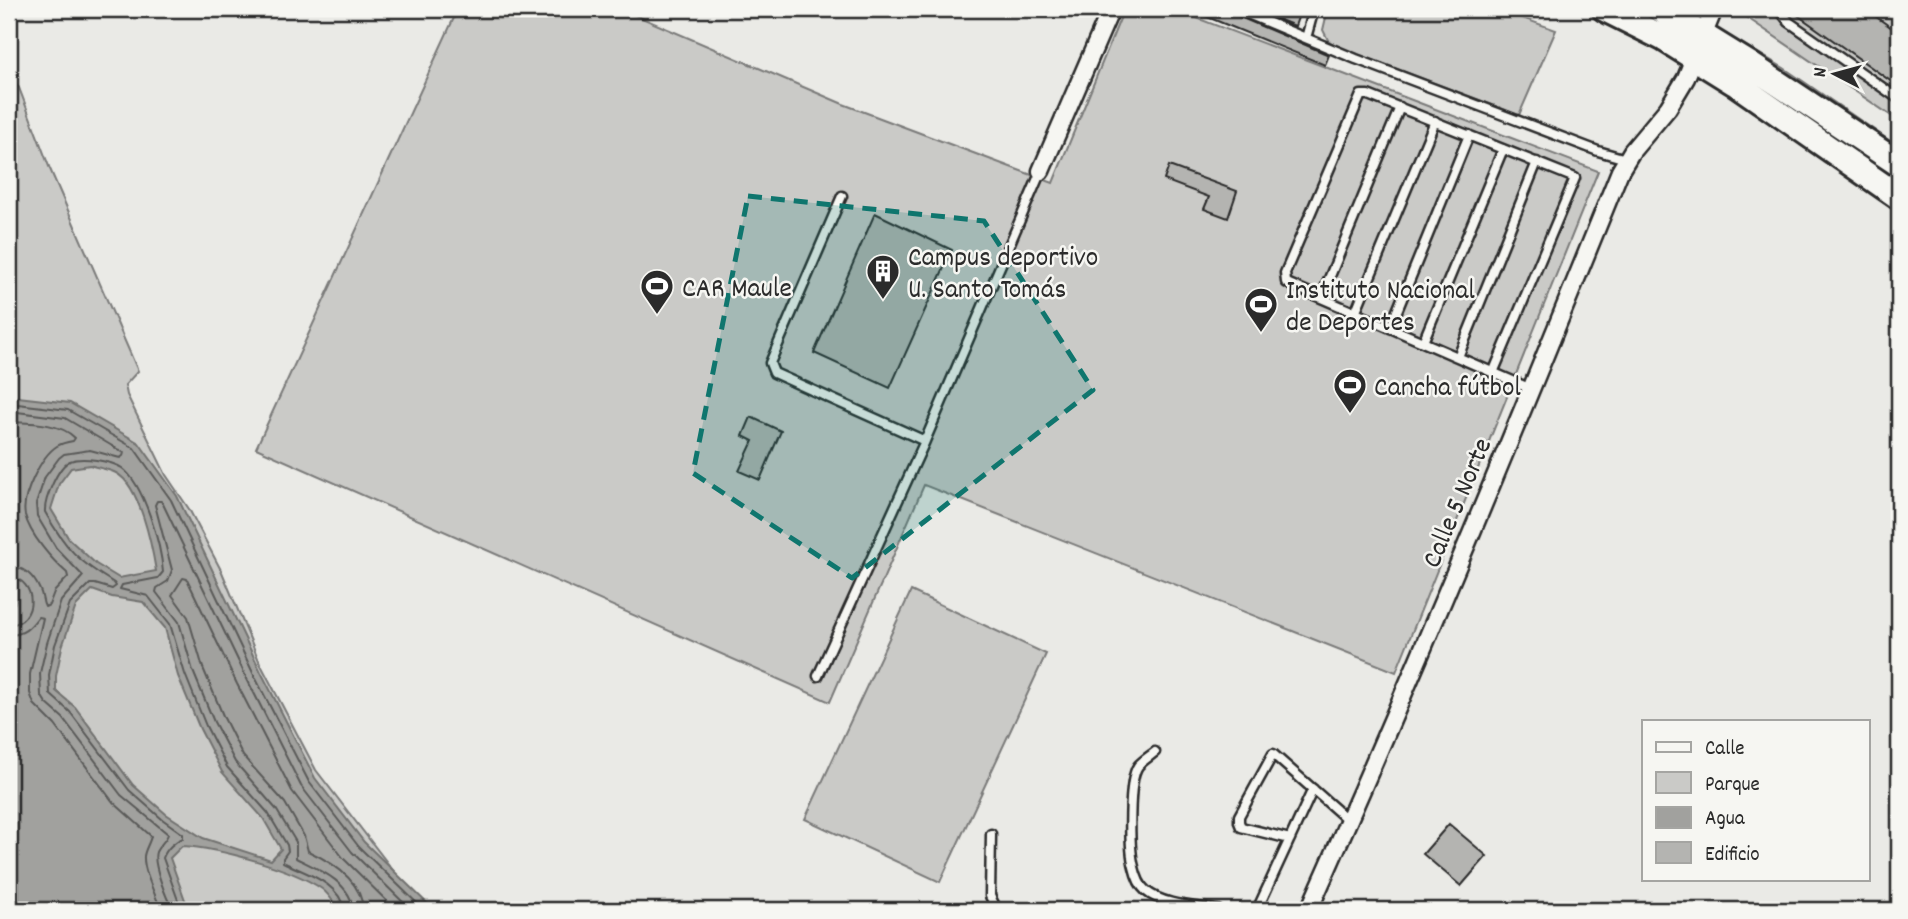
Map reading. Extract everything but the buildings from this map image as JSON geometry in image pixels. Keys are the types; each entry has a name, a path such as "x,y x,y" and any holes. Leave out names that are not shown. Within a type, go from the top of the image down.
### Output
{"main road":[{"path":"1605,9 1663,38 1699,47 1899,164"},
{"path":"1660,9 1735,83 1899,197"}],"street":[{"path":"1041,171 1111,9"},
{"name":"Calle 5 Norte","path":"1309,910 1531,389 1620,171 1626,159 1668,108 1686,78 1714,9"}],"lane":[{"path":"1236,9 1356,59 1568,140 1626,159"},
{"path":"1306,38 1314,9"},
{"path":"1779,9 1789,22 1899,99"},
{"path":"1493,373 1575,180 1572,176 1400,107 1361,95 1284,278 1289,284 1493,373 1531,389"},
{"path":"1321,298 1400,107"},
{"path":"1355,313 1435,121"},
{"path":"1390,328 1469,135"},
{"path":"1423,342 1503,149"},
{"path":"1458,357 1537,162"},
{"path":"818,676 925,441 1041,171"},
{"path":"842,196 771,368 774,373 925,441"},
{"path":"1155,752 1138,765 1133,782 1130,826 1133,866 1138,880 1154,897 1218,910"},
{"path":"1290,839 1241,827 1239,822 1239,816 1273,754 1349,821"},
{"path":"1257,910 1313,789"},
{"path":"991,834 990,896 997,910"}],"highlighted area":[{"path":"748,196 984,221 1093,390 852,578 693,473"}],"green space":[{"path":"458,9 621,9 843,104 1053,183 1124,9 1173,9 1598,171 1396,672 924,485 830,702 256,448"},
{"path":"1328,9 1497,9 1556,30 1519,115 1336,46 1328,40 1323,30"},
{"path":"1750,9 1899,9 1899,121 1746,17"},
{"path":"1722,32 1784,68 1899,147 1899,153"},
{"path":"9,71 19,88 50,169 138,371 125,385 127,395 166,475 189,509 222,572 260,663 316,770 396,874 429,910 9,910"},
{"path":"911,591 1046,654 940,882 805,819"}],"water":[{"path":"9,396 70,403 139,443 177,496 315,778 364,842 434,910 339,910 322,889 293,874 234,855 182,846 170,858 185,900 194,910 9,910 9,613 16,601 9,588","holes":["90,465 116,473 132,490 144,518 156,571 119,578 96,564 69,539 51,509 59,484 71,468","92,590 112,597 143,602 165,628 178,676 222,772 263,818 281,849 271,860 203,838 166,814 133,785 75,707 56,691 62,647 76,606"]}],"place":[{"name":"Campus deportivo U. Santo Tomás","path":"883,301"},
{"name":"CAR Maule","path":"657,316"},
{"name":"Instituto Nacional de Deportes","path":"1261,334"},
{"name":"Cancha fútbol","path":"1350,415"}]}
